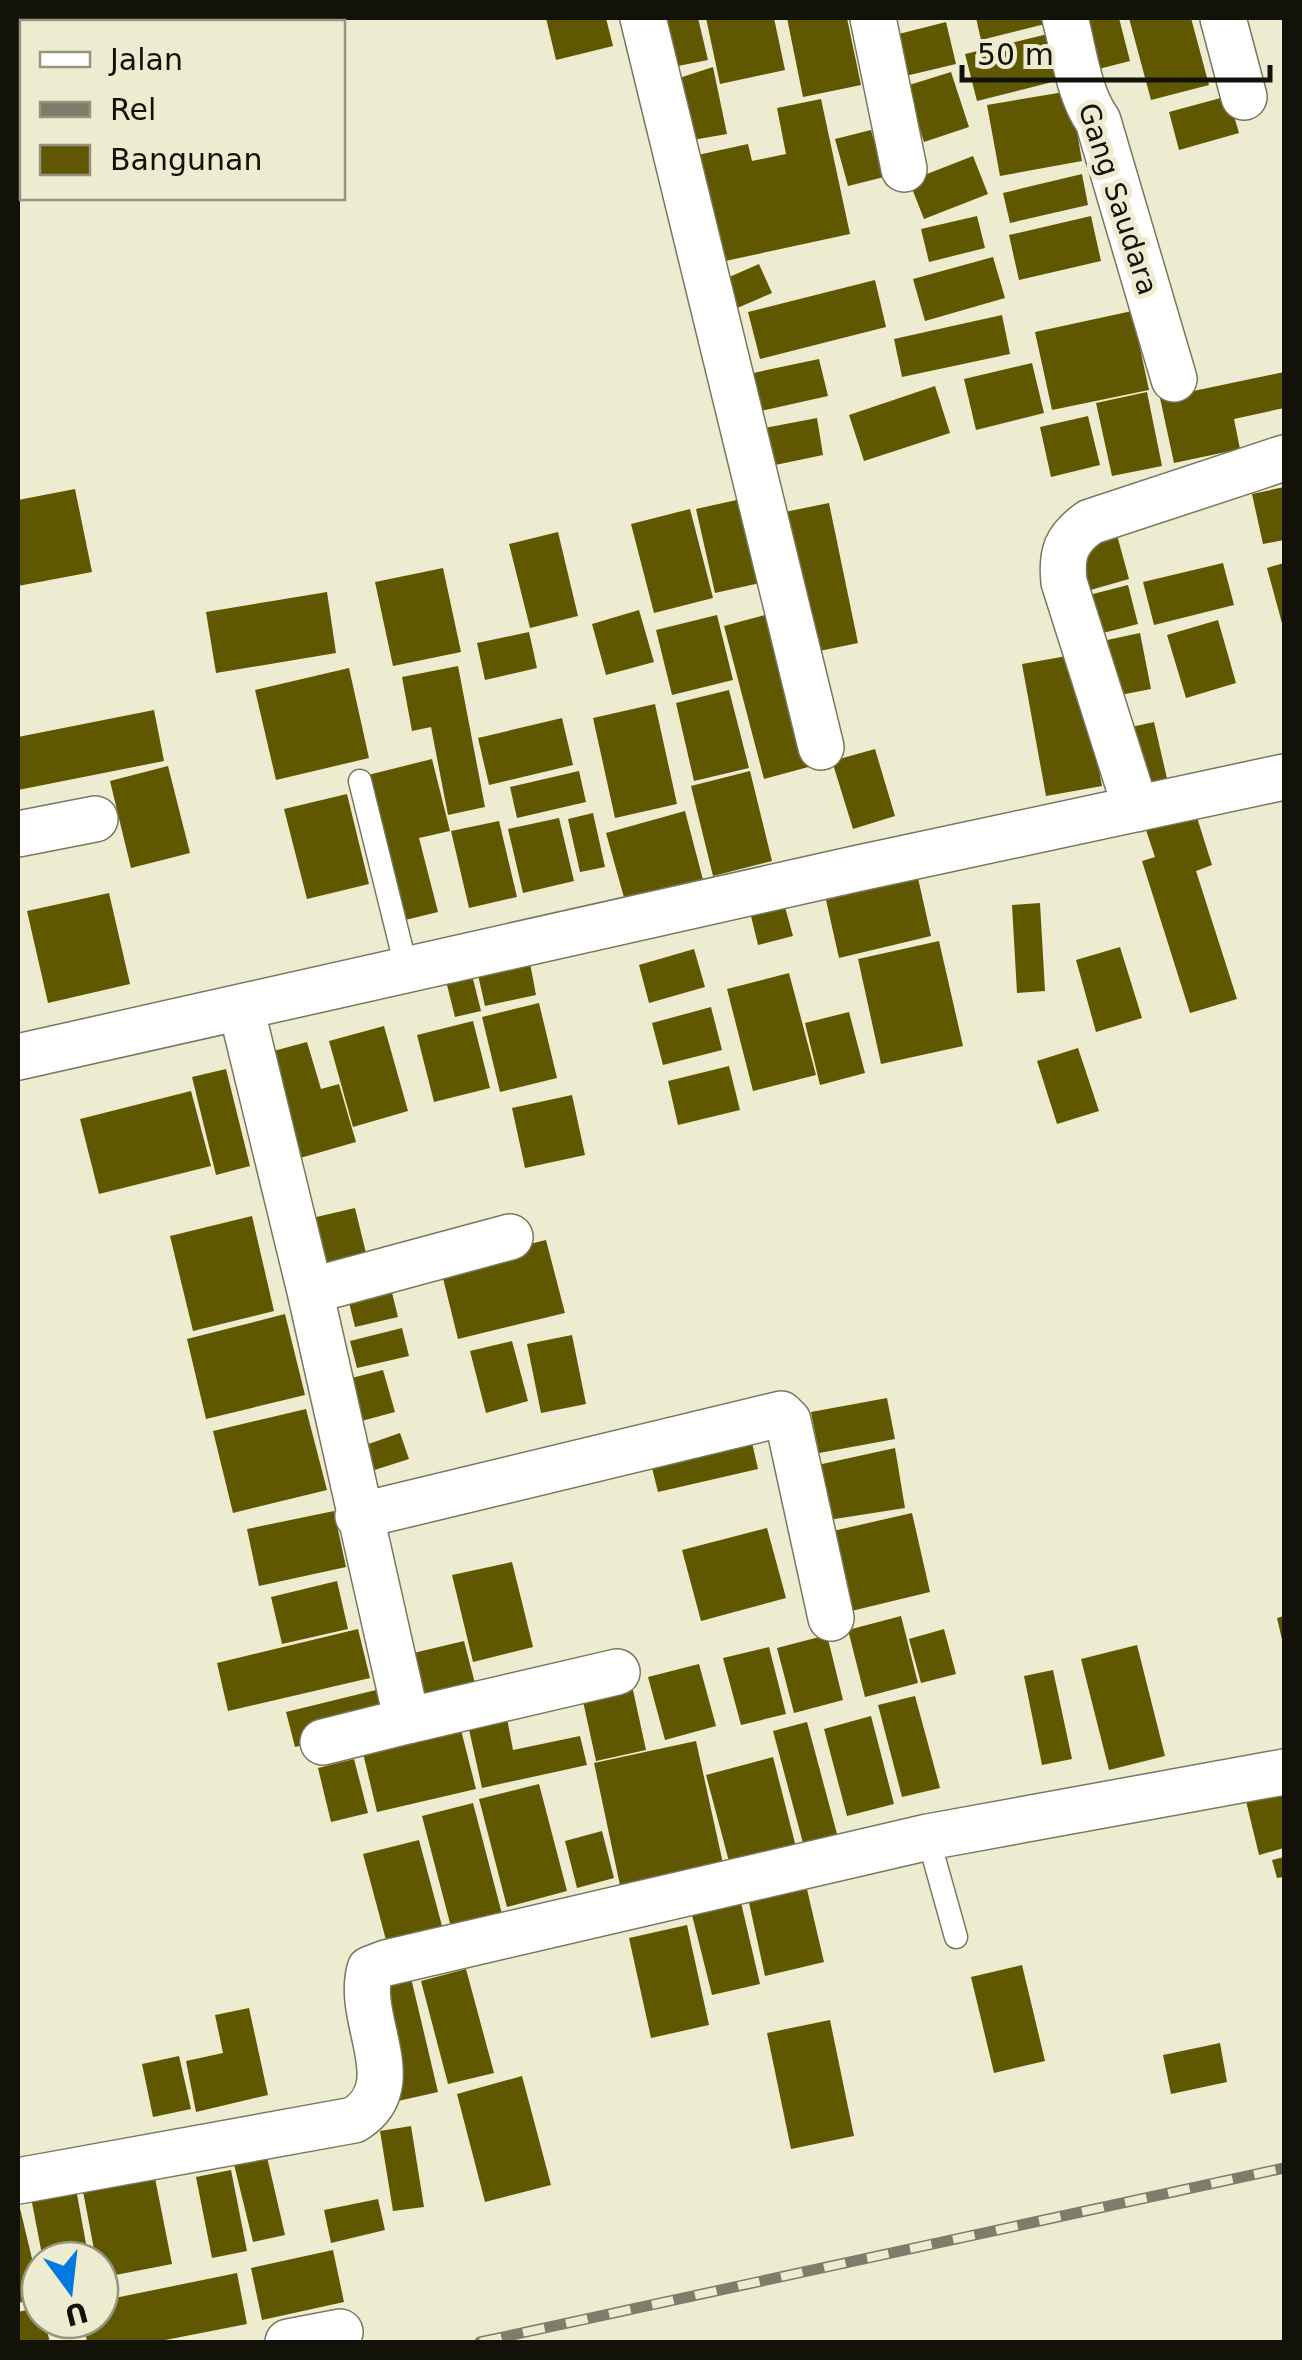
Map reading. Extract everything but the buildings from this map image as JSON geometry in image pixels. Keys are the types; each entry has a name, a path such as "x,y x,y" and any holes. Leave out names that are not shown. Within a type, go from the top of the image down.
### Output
{"street":[{"path":"643,18 821,747"},
{"path":"873,18 904,168"},
{"name":"Gang Saudara","path":"1065,18 1174,379"},
{"path":"1223,18 1244,97"},
{"path":"1136,809 1064,582 1062,560 1066,543 1090,522 1284,458"},
{"path":"18,1057 1284,777"},
{"path":"18,834 95,819"},
{"path":"241,1008 310,1291 406,1720"},
{"path":"310,1291 510,1236"},
{"path":"358,1516 781,1414 788,1421 831,1618"},
{"path":"323,1742 617,1672"},
{"path":"18,2180 354,2120 370,2110 382,2081 365,1987 370,1969 386,1963 928,1837 1284,1772"},
{"path":"288,2342 340,2332"}],"lane":[{"path":"360,781 407,971"},
{"path":"928,1837 956,1937"}],"railway":[{"path":"480,2342 1284,2168"}]}
